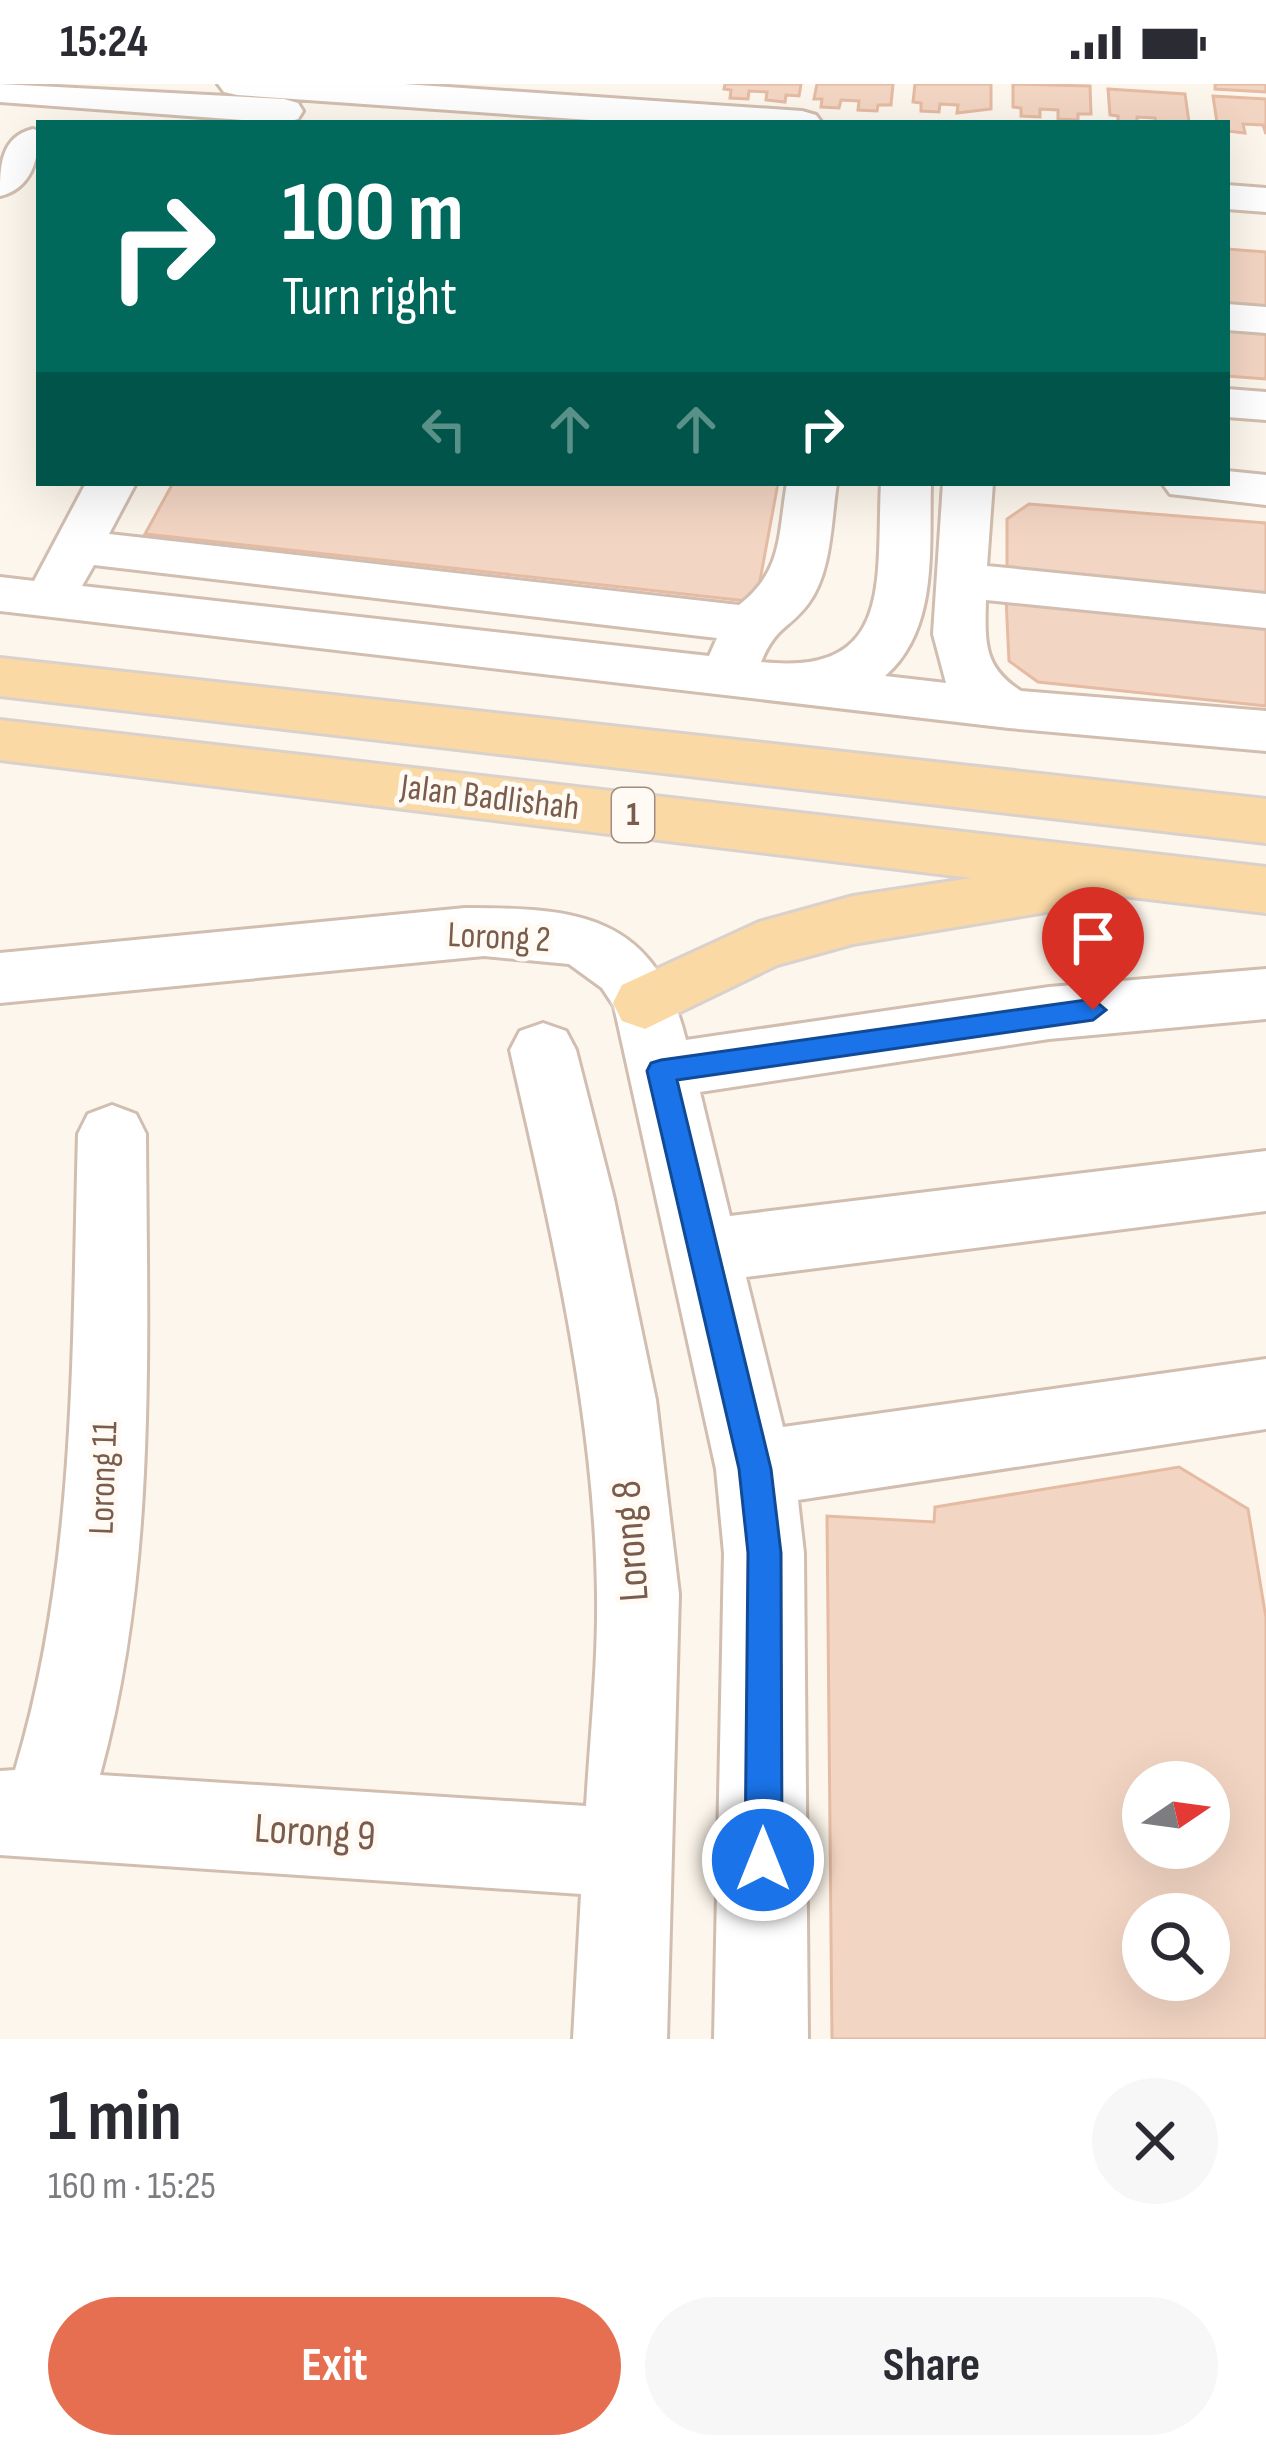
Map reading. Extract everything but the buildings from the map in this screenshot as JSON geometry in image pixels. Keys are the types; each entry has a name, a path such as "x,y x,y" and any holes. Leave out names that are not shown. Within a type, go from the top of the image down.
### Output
{"main road":[{"name":"Jalan Badlishah","path":"0,677 1266,821"},
{"name":"Jalan Badlishah","path":"0,740 1266,890"},
{"path":"645,1003 759,946 853,920 1038,889 1175,880"}],"street":[{"path":"237,84 759,120"},
{"path":"0,91 415,120"},
{"path":"14,155 0,111 132,120"},
{"path":"1230,177 1266,180"},
{"path":"1230,197 1266,200"},
{"path":"1230,237 1266,239"},
{"path":"1230,316 1266,320"},
{"path":"1230,403 1266,406"},
{"path":"25,596 77,547 109,486"},
{"path":"728,676 750,624 787,595 799,566 812,486"},
{"path":"795,685 869,661 888,641 898,610 906,486"},
{"path":"968,486 963,663 983,693 1009,709"},
{"path":"1221,486 1266,490"},
{"path":"77,547 750,624"},
{"path":"962,581 1266,611"},
{"path":"25,596 1009,709 1266,731"},
{"name":"Lorong 2","path":"0,978 405,937 528,933 584,945 621,966 645,1003 755,1469 764,1553 761,2039"},
{"path":"661,1071 1049,1013 1266,994"},
{"name":"Lorong 8","path":"543,1050 580,1199 618,1400 638,1594 620,2039"},
{"name":"Lorong 11","path":"22,1814 67,1749 89,1650 104,1519 112,1134"},
{"path":"703,1251 1266,1181"},
{"path":"755,1469 1266,1394"},
{"name":"Lorong 9","path":"22,1814 629,1853"}],"route":[{"path":"763,1860 764,1553 755,1469 661,1071 1093,1010"}]}
